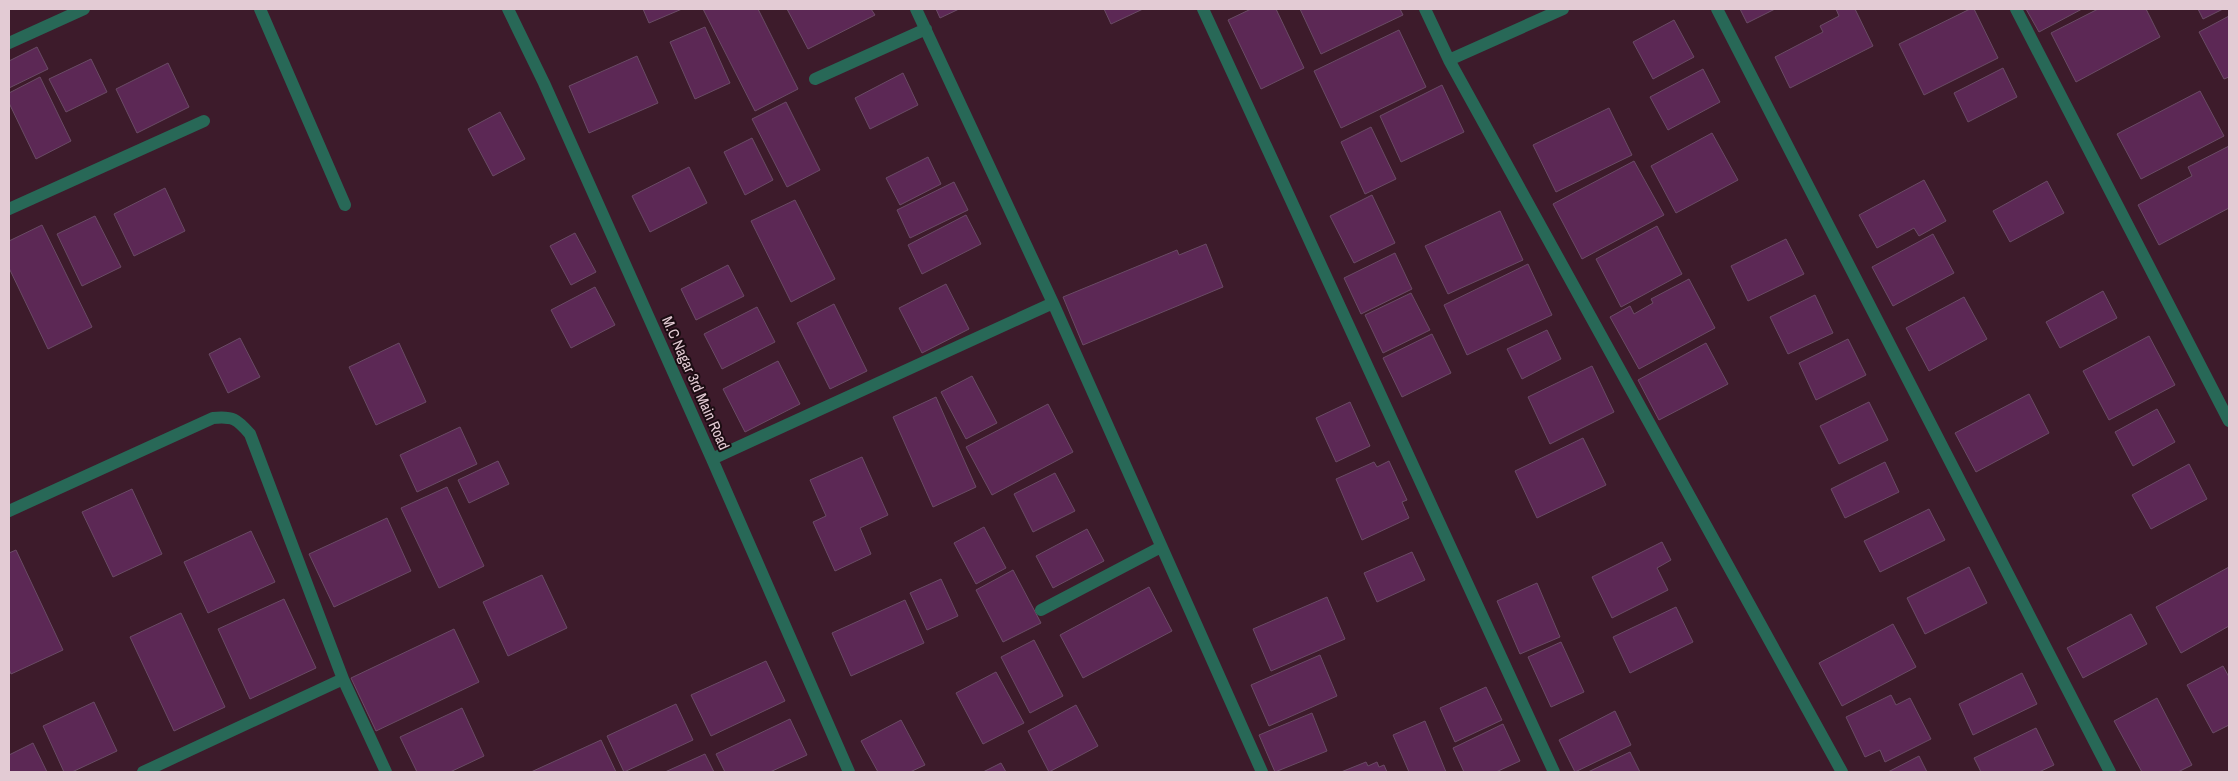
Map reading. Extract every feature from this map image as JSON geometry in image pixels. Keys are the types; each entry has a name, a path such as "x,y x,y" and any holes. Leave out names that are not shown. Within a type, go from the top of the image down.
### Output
{"street":[{"path":"9,43 84,9"},
{"path":"260,9 345,206"},
{"name":"M.C Nagar 3rd Main Road","path":"508,9 544,82 712,458 849,772"},
{"path":"916,9 1053,303 1262,772"},
{"path":"1203,9 1554,772"},
{"path":"1425,9 1449,60 1842,772"},
{"path":"1449,60 1563,9"},
{"path":"1717,9 2110,772"},
{"path":"2016,9 2229,420"},
{"path":"815,79 926,29"},
{"path":"9,209 204,121"},
{"path":"712,458 1053,303"},
{"path":"9,511 213,418 226,417 238,421 250,434 342,678 386,772"},
{"path":"1041,610 1161,547"},
{"path":"143,772 342,678"}],"building":[{"path":"643,9 682,9 649,23"},
{"path":"703,9 758,9 798,89 755,111"},
{"path":"787,9 871,9 875,15 808,49"},
{"path":"936,9 959,9 940,18"},
{"path":"1104,9 1143,9 1111,24"},
{"path":"1251,9 1276,9 1304,68 1261,89 1228,20"},
{"path":"1300,9 1400,9 1403,15 1321,54"},
{"path":"1740,9 1775,9 1747,23"},
{"path":"1836,9 1855,9 1873,46 1790,88 1775,57 1823,32 1820,26 1839,16"},
{"path":"1970,9 1974,9 1998,58 1924,95 1899,44"},
{"path":"2026,9 2082,9 2039,32"},
{"path":"2098,9 2146,9 2160,37 2076,82 2051,33"},
{"path":"2198,9 2223,9 2203,19"},
{"path":"2229,16 2229,77 2224,79 2199,32"},
{"path":"1674,20 1694,57 1653,79 1633,42"},
{"path":"705,27 730,83 695,99 670,42"},
{"path":"1399,30 1426,87 1341,128 1314,71"},
{"path":"37,47 48,69 9,88 9,61"},
{"path":"637,56 658,103 589,133 569,86"},
{"path":"91,59 107,92 66,112 49,79"},
{"path":"168,63 189,107 137,133 116,89"},
{"path":"2003,68 2017,97 1968,122 1954,93"},
{"path":"1703,69 1720,102 1668,130 1650,97"},
{"path":"903,73 918,105 870,129 855,98"},
{"path":"40,77 71,141 36,159 9,103 9,93"},
{"path":"1442,85 1464,132 1401,162 1380,116"},
{"path":"2200,91 2224,136 2141,179 2117,134"},
{"path":"786,102 820,170 787,187 752,119"},
{"path":"1609,108 1632,155 1556,192 1533,145"},
{"path":"500,112 525,159 493,176 468,129"},
{"path":"1371,127 1396,179 1365,194 1341,142"},
{"path":"1712,133 1738,180 1676,213 1651,166"},
{"path":"752,138 773,180 745,195 724,152"},
{"path":"2229,146 2229,208 2159,245 2138,205 2192,176 2188,167"},
{"path":"928,157 941,184 900,205 886,178"},
{"path":"1634,161 1664,215 1582,259 1553,204"},
{"path":"689,167 707,203 650,232 632,196"},
{"path":"1924,180 1946,221 1919,236 1914,228 1877,248 1859,215"},
{"path":"2047,181 2064,213 2010,242 1993,211"},
{"path":"954,182 968,210 910,238 897,210"},
{"path":"165,188 185,231 134,256 114,214"},
{"path":"1372,195 1395,243 1354,263 1330,216"},
{"path":"795,200 835,279 791,302 751,221"},
{"path":"1500,211 1523,260 1448,294 1425,246"},
{"path":"966,215 981,244 922,274 908,245"},
{"path":"95,216 121,267 82,286 57,234"},
{"path":"42,225 92,327 48,349 9,268 9,241"},
{"path":"1657,226 1682,274 1621,307 1596,259"},
{"path":"575,233 596,272 571,285 550,246"},
{"path":"1933,234 1954,273 1893,306 1872,267"},
{"path":"1786,239 1804,274 1748,301 1731,266"},
{"path":"1206,244 1223,287 1083,345 1063,297 1177,250 1179,255"},
{"path":"1395,253 1412,289 1361,314 1344,278"},
{"path":"1528,264 1552,315 1467,355 1444,305"},
{"path":"728,265 744,296 696,320 681,289"},
{"path":"1689,279 1715,328 1639,369 1610,317 1630,306 1634,314 1653,303 1651,299"},
{"path":"946,284 969,329 922,353 899,308"},
{"path":"595,287 615,325 571,348 551,310"},
{"path":"2103,291 2117,318 2060,348 2046,322"},
{"path":"1411,293 1430,330 1383,353 1365,315"},
{"path":"1815,295 1833,333 1788,354 1770,317"},
{"path":"1964,297 1987,339 1929,371 1906,328"},
{"path":"834,304 867,371 830,389 797,323"},
{"path":"757,307 775,342 722,369 704,334"},
{"path":"1547,330 1561,359 1522,379 1507,349"},
{"path":"1432,334 1451,373 1402,397 1383,358"},
{"path":"2149,336 2175,385 2109,420 2083,371"},
{"path":"240,338 260,377 228,393 209,354"},
{"path":"1848,339 1866,375 1816,400 1799,363"},
{"path":"399,343 426,402 376,425 349,367"},
{"path":"1706,343 1728,384 1659,420 1638,380"},
{"path":"778,361 800,404 745,432 723,389"},
{"path":"1592,366 1614,412 1550,444 1528,397"},
{"path":"972,376 997,423 966,439 941,392"},
{"path":"2029,394 2049,433 1976,472 1955,433"},
{"path":"936,397 976,487 933,507 893,417"},
{"path":"1350,402 1370,446 1336,462 1316,418"},
{"path":"1869,402 1888,440 1839,464 1820,426"},
{"path":"1048,404 1073,452 992,495 966,447"},
{"path":"2157,409 2175,442 2133,466 2115,432"},
{"path":"460,427 477,464 417,492 400,455"},
{"path":"1583,438 1606,485 1537,518 1515,471"},
{"path":"862,457 888,515 860,528 871,554 835,571 813,522 826,516 810,480"},
{"path":"498,461 509,484 469,503 458,480"},
{"path":"1389,461 1407,500 1402,502 1409,518 1362,540 1336,479 1374,462 1377,467"},
{"path":"1885,462 1899,492 1845,518 1831,489"},
{"path":"2189,464 2207,499 2151,529 2132,495"},
{"path":"1055,473 1075,511 1033,532 1014,494"},
{"path":"447,487 484,566 439,588 401,508"},
{"path":"132,489 162,554 113,577 82,512"},
{"path":"1929,509 1945,540 1880,572 1864,541"},
{"path":"387,518 411,571 334,607 309,554"},
{"path":"984,527 1006,568 976,584 954,543"},
{"path":"1087,529 1104,561 1053,588 1036,556"},
{"path":"251,531 275,582 208,613 184,562"},
{"path":"1662,542 1671,560 1657,568 1668,590 1612,618 1592,577"},
{"path":"16,550 63,650 11,674 9,669 9,553"},
{"path":"1412,552 1425,580 1377,602 1364,573"},
{"path":"1969,567 1987,603 1925,634 1907,598"},
{"path":"2229,567 2229,626 2181,653 2156,607"},
{"path":"1013,570 1041,623 1003,642 976,590"},
{"path":"542,575 567,628 508,656 483,602"},
{"path":"941,579 958,616 927,630 910,593"},
{"path":"1537,583 1560,637 1520,654 1497,601"},
{"path":"1149,587 1172,631 1083,678 1060,635"},
{"path":"1327,597 1345,639 1271,671 1253,629"},
{"path":"284,599 316,668 250,699 218,629"},
{"path":"905,600 924,643 851,676 832,633"},
{"path":"1676,607 1693,642 1630,673 1613,637"},
{"path":"181,613 225,707 174,731 130,637"},
{"path":"2131,614 2147,644 2083,678 2067,648"},
{"path":"1893,624 1916,667 1842,706 1819,663"},
{"path":"454,629 479,682 376,731 351,678"},
{"path":"1034,640 1063,696 1030,713 1001,657"},
{"path":"1561,642 1584,692 1551,707 1528,657"},
{"path":"1320,655 1337,696 1269,726 1251,685"},
{"path":"766,661 785,701 711,736 691,695"},
{"path":"2223,666 2229,677 2229,725 2213,733 2187,685"},
{"path":"996,672 1024,723 983,744 956,693"},
{"path":"2022,673 2037,704 1973,735 1959,704"},
{"path":"1486,687 1502,720 1455,742 1440,708"},
{"path":"1891,695 1896,705 1910,698 1931,739 1885,762 1880,750 1865,757 1846,717"},
{"path":"2157,698 2192,765 2178,772 2142,772 2114,721"},
{"path":"94,702 117,751 72,772 64,772 43,726"},
{"path":"676,704 693,740 624,772 607,736"},
{"path":"1076,705 1098,746 1049,772 1028,731"},
{"path":"462,708 484,756 450,772 417,772 400,737"},
{"path":"1615,711 1631,745 1575,772 1559,740"},
{"path":"1312,713 1327,751 1275,772 1259,735"},
{"path":"790,719 807,755 770,772 725,772 716,754"},
{"path":"901,720 925,765 910,772 878,772 861,741"},
{"path":"1425,721 1446,772 1409,772 1393,735"},
{"path":"1503,724 1520,761 1496,772 1464,772 1453,748"},
{"path":"2036,728 2054,765 2039,772 1981,772 1974,758"},
{"path":"601,740 616,772 531,772"},
{"path":"33,743 47,772 9,772 9,755"},
{"path":"1630,752 1640,772 1588,772"},
{"path":"705,754 714,772 665,772"},
{"path":"1919,756 1927,772 1888,772"},
{"path":"1366,762 1368,766 1377,762 1379,767 1384,765 1387,772 1341,772"},
{"path":"1001,763 1006,772 983,772"}]}
